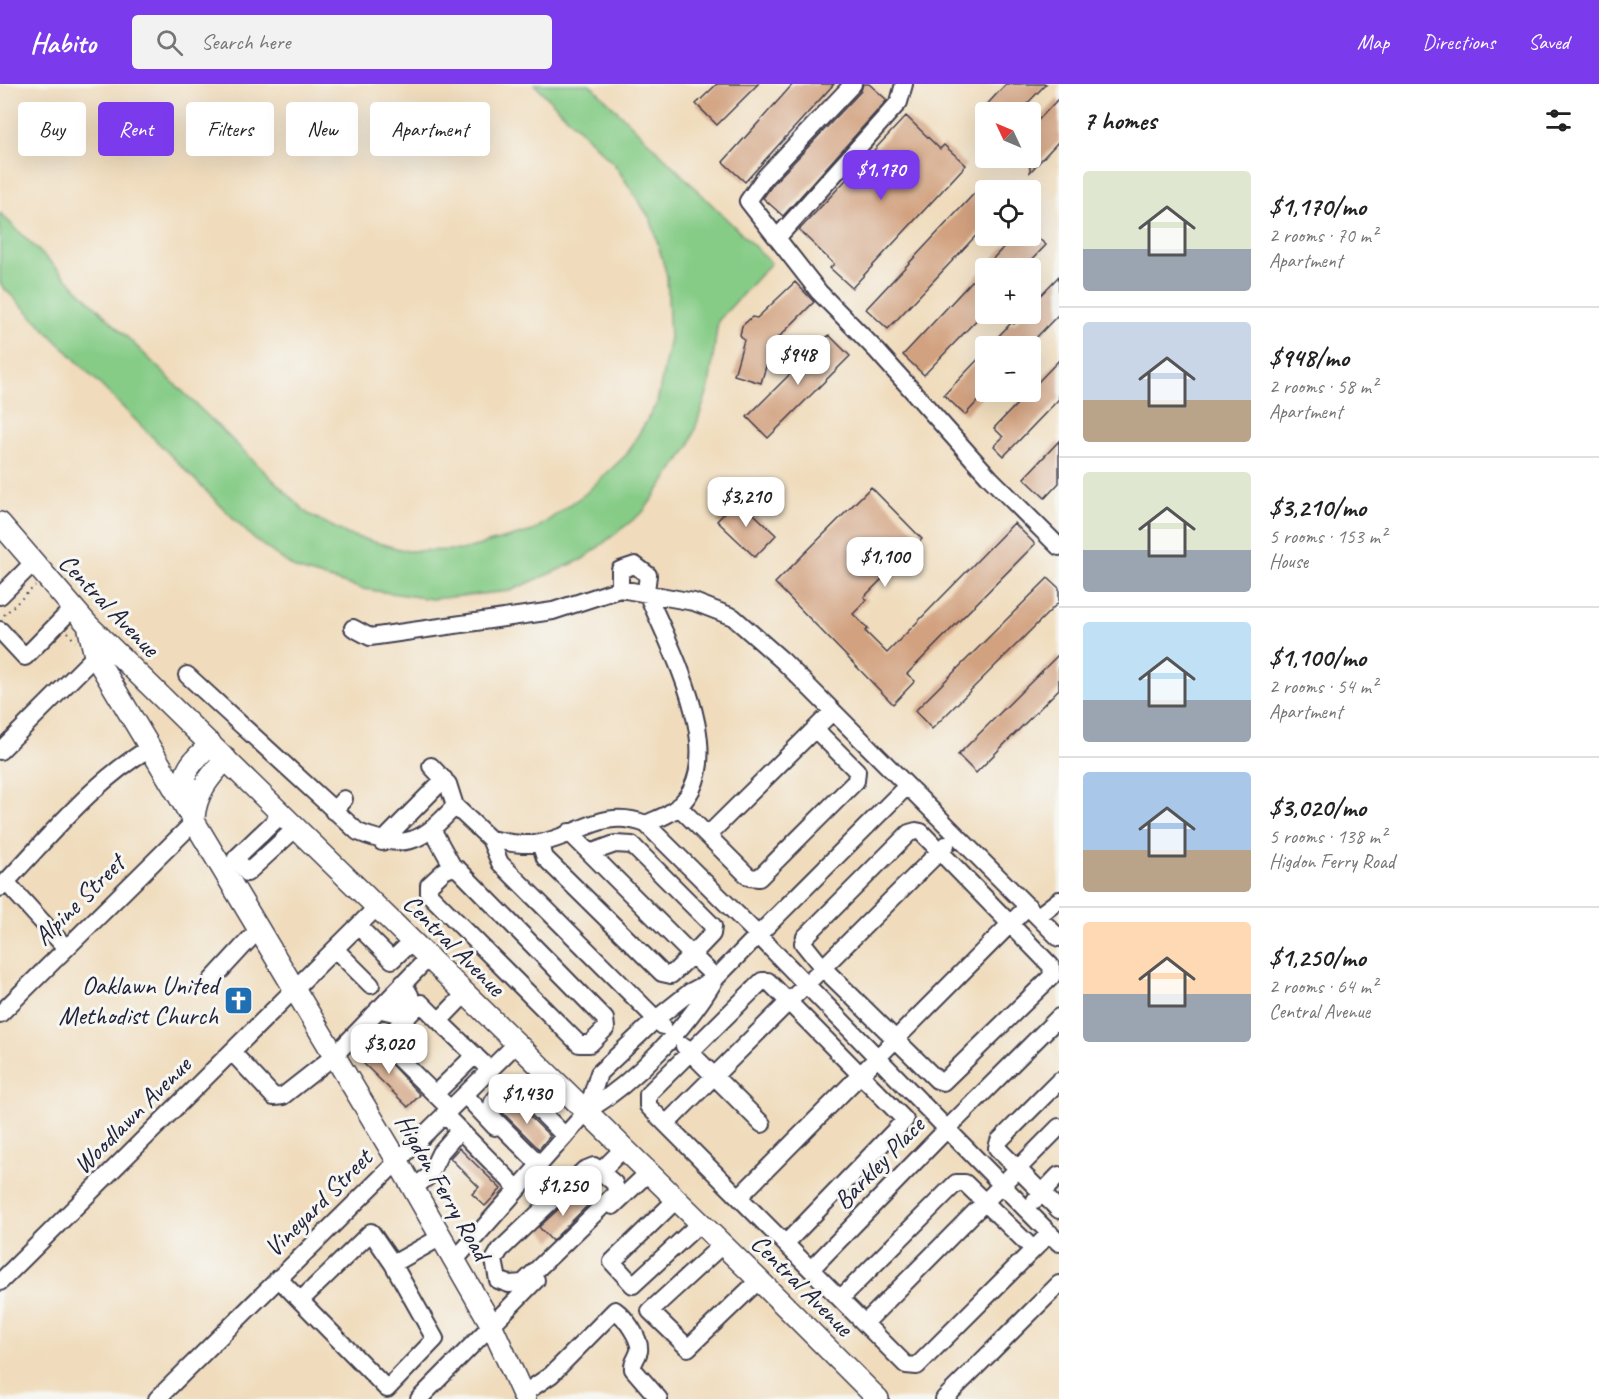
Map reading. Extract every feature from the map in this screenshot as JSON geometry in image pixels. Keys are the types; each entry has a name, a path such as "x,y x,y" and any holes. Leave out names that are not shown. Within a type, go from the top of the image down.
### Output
{"main road":[{"name":"Central Avenue","path":"2,530 88,625 723,1244 878,1399"},
{"path":"88,625 95,656 194,822"},
{"path":"194,822 185,791 185,777 188,766 211,744"},
{"path":"194,822 196,801 205,784 226,759"},
{"name":"Higdon Ferry Road","path":"194,822 397,1160 491,1324 524,1397"}],"street":[{"path":"853,84 765,177 748,201 762,222 819,292 877,351 990,478 1059,547"},
{"path":"777,238 899,102 904,84"},
{"path":"0,596 32,564"},
{"path":"620,589 620,570 635,565 648,575 646,591 692,704 701,743 699,770 692,789 678,806 646,824"},
{"path":"353,628 370,637 553,611 620,589 646,591 694,602 733,617 759,638 1056,934 1034,948"},
{"path":"0,630 25,657 73,608"},
{"path":"0,751 95,656"},
{"path":"187,675 332,799 357,832 382,842 427,834 455,806"},
{"path":"708,835 833,711"},
{"path":"678,806 749,877 759,878 856,781 857,771 815,729"},
{"path":"66,948 3,885 99,785 118,768 150,748"},
{"path":"431,766 448,784 455,806 490,839 500,863 762,1124"},
{"path":"382,842 444,779"},
{"path":"454,1261 587,1111 612,1096 673,1035 701,1003 716,978 907,786"},
{"path":"490,839 514,844 540,843 604,819 630,818 646,824 807,984 947,1129 1059,1017"},
{"name":"Alpine Street","path":"0,1014 194,822"},
{"path":"569,832 716,978"},
{"path":"921,832 962,875 1051,966 1052,976 948,1080 937,1080 823,968 804,948 803,943 806,937 909,833 921,832"},
{"path":"427,834 449,869"},
{"path":"666,1124 956,835"},
{"path":"540,843 545,858 662,973 671,975 712,934 713,926 632,845 615,844 590,854"},
{"path":"962,875 980,858"},
{"path":"449,869 459,870 605,1019 606,1028 590,1044 579,1044 429,894 429,885 449,869"},
{"path":"740,1196 1010,924 1059,900"},
{"name":"Woodlawn Avenue","path":"0,1282 377,907"},
{"path":"374,942 393,923"},
{"path":"358,926 392,960 412,941"},
{"path":"212,981 258,930"},
{"path":"335,949 371,985"},
{"path":"232,1052 274,1097 278,1097 334,1056 429,957"},
{"path":"587,1111 599,1073 656,1019 690,992 716,978"},
{"path":"786,1243 904,1124 903,1116 768,981 762,981 648,1094 648,1106 740,1196 786,1243 812,1268 906,1365 917,1366 1033,1249 1054,1238"},
{"path":"439,1021 466,993"},
{"path":"490,1070 421,1003 382,1042 435,1094 460,1130 518,1189"},
{"name":"Vineyard Street","path":"157,1399 516,1044"},
{"path":"435,1094 475,1055"},
{"path":"1059,1081 999,1141 999,1152 1059,1210"},
{"path":"478,1108 502,1087 510,1086 526,1097 565,1136"},
{"path":"526,1097 505,1094 494,1100 491,1108 494,1119 538,1167"},
{"path":"465,1095 538,1167"},
{"path":"865,1323 1059,1127"},
{"name":"Barkley Place","path":"812,1268 947,1129 1054,1238"},
{"path":"413,1188 429,1176 440,1153 460,1130"},
{"path":"602,1170 624,1148"},
{"path":"594,1166 602,1170 614,1183 617,1192 523,1283 509,1284 498,1280 494,1260 500,1250 584,1170 594,1166"},
{"path":"419,1399 491,1324 649,1172"},
{"path":"1026,1209 1059,1175"},
{"path":"494,1260 502,1272 516,1279 585,1217 612,1190 614,1183"},
{"path":"841,1298 956,1183 965,1183 1033,1249"},
{"path":"677,1199 612,1262 633,1285 700,1223"},
{"path":"278,1278 387,1389 435,1339 393,1264 371,1232 301,1300"},
{"path":"393,1264 441,1237"},
{"path":"723,1244 650,1311 688,1348 759,1280"},
{"path":"475,1296 498,1280"},
{"path":"949,1397 1059,1284"},
{"path":"524,1397 551,1375 615,1310 638,1343 639,1350 632,1365 633,1369 658,1399"}],"green space":[{"path":"534,84 590,84 771,263 718,321 709,387 689,447 643,512 583,559 510,591 432,599 363,589 296,569 254,539 0,284 0,213 308,514 349,535 407,551 462,550 533,531 585,494 627,454 657,403 670,338 667,276 651,220 615,165"}],"building":[{"path":"717,84 758,84 717,125 696,104"},
{"path":"793,84 834,84 745,182 723,162"},
{"path":"863,84 869,84 887,100 783,216 763,198 773,184 861,91"},
{"path":"1006,84 1046,84 1029,102 989,102"},
{"path":"1059,98 1059,141 1041,160 1041,117"},
{"path":"906,116 940,149 944,145 966,165 852,288 830,268 834,264 799,230"},
{"path":"975,193 975,237 888,329 866,309"},
{"path":"1041,240 1046,245 1034,258 993,258 1005,246 1041,246"},
{"path":"1059,276 1059,314 1038,336 999,336 1010,324 1041,324 1041,295"},
{"path":"975,278 975,322 924,375 903,355"},
{"path":"795,282 814,302 773,343 761,383 734,375 744,340 740,335 742,326 752,317 757,318"},
{"path":"829,335 850,356 768,438 747,417"},
{"path":"1059,360 1059,399 1004,456 994,446 1003,437 994,428 1019,402 1041,402 1041,379"},
{"path":"975,363 975,402 977,402 965,415 944,395"},
{"path":"1059,441 1059,483 1045,498 1024,478"},
{"path":"871,487 922,539 864,597 867,600 853,614 868,629 865,631 887,653 1014,523 1035,544 907,674 915,681 893,704 775,583"},
{"path":"738,499 776,535 755,557 717,521"},
{"path":"1048,578 1059,588 1059,602 932,729 915,711"},
{"path":"1059,654 1059,689 976,773 958,755"},
{"path":"372,1044 420,1095 408,1107 358,1058"},
{"path":"510,1105 520,1107 550,1136 539,1149 503,1113"},
{"path":"459,1148 501,1189 485,1206 472,1194 479,1187 450,1158"},
{"path":"575,1194 587,1206 552,1241 539,1227"}],"place":[{"name":"Oaklawn United Methodist Church","path":"239,1000"}]}
